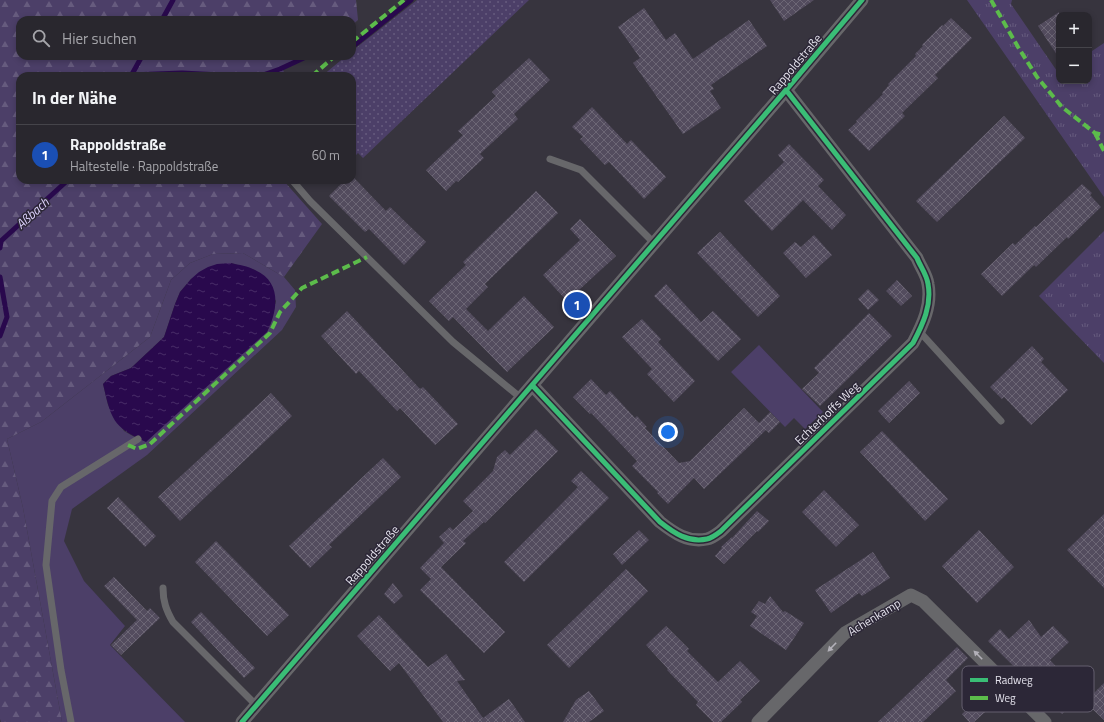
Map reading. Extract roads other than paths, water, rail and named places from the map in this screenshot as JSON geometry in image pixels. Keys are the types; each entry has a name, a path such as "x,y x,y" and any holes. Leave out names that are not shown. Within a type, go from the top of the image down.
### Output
{"street":[{"name":"Rappoldstraße","path":"242,722 862,0"},
{"name":"Echterhoffs Weg","path":"532,385 660,522 673,533 689,540 708,539 721,531 913,343 924,322 929,302 928,282 917,258 786,90"},
{"name":"Achenkamp","path":"758,722 845,633 911,594 923,601 989,666"},
{"name":"Achenkamp","path":"1035,712 1045,722"}],"lane":[{"path":"550,159 581,170 654,243"},
{"path":"295,184 310,201 453,342 521,398"},
{"path":"919,331 1001,421"},
{"path":"71,722 61,670 46,565 52,501 61,487 138,439"},
{"path":"163,588 163,599 167,612 173,622 256,705"}],"water":[{"path":"231,263 252,269 264,275 274,289 274,315 267,332 146,442 135,437 120,426 115,420 108,405 103,384 111,376 131,368 164,337 180,292 191,279 208,267 217,264"}],"waterway":[{"name":"Aßbach","path":"164,16 173,0"},
{"path":"356,44 411,0"},
{"name":"Aßbach","path":"133,72 140,60"},
{"path":"272,72 299,60"},
{"name":"Aßbach","path":"0,248 1,241 64,184"},
{"name":"Aßbach","path":"0,277 7,317 0,336"}],"place":[{"name":"Rappoldstraße","path":"577,305"}]}
